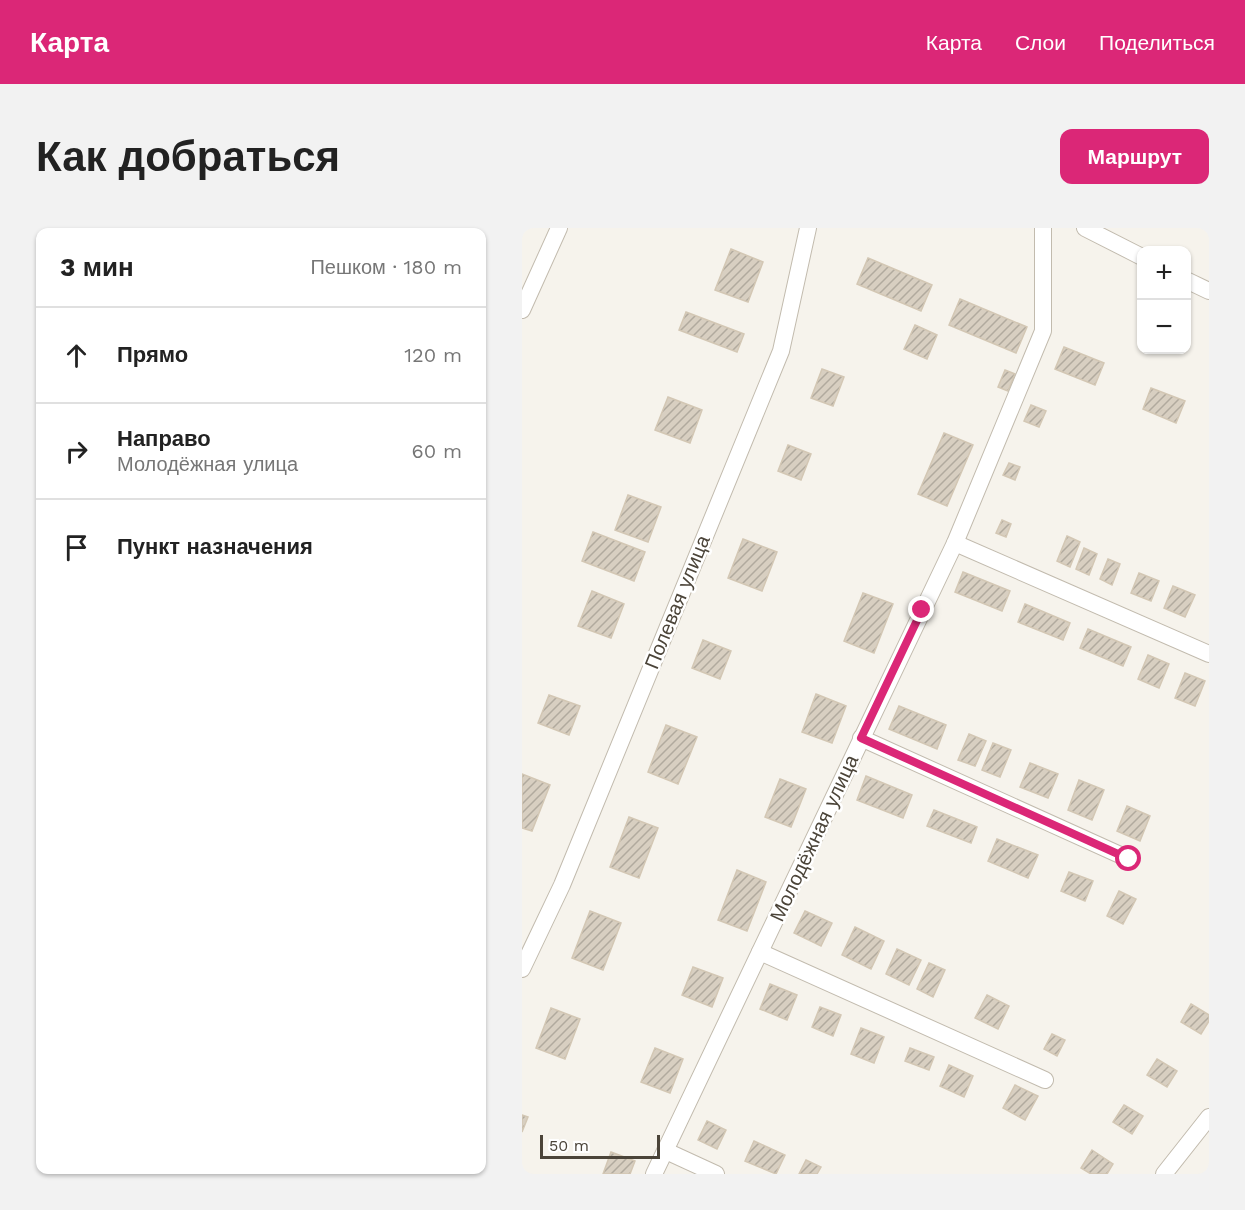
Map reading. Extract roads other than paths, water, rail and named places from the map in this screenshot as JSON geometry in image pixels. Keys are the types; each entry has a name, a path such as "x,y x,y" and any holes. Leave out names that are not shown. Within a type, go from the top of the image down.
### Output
{"street":[{"path":"522,310 559,228"},
{"name":"Полевая улица","path":"522,969 562,885 781,351 808,228"},
{"name":"Молодёжная улица","path":"654,1174 955,543 1043,332 1043,228"},
{"path":"1085,228 1137,254"},
{"path":"1191,282 1209,291"},
{"path":"955,543 1209,654"},
{"path":"861,738 1129,859"},
{"path":"760,952 1045,1080"},
{"path":"1164,1174 1209,1117"},
{"path":"666,1150 716,1174"}]}
